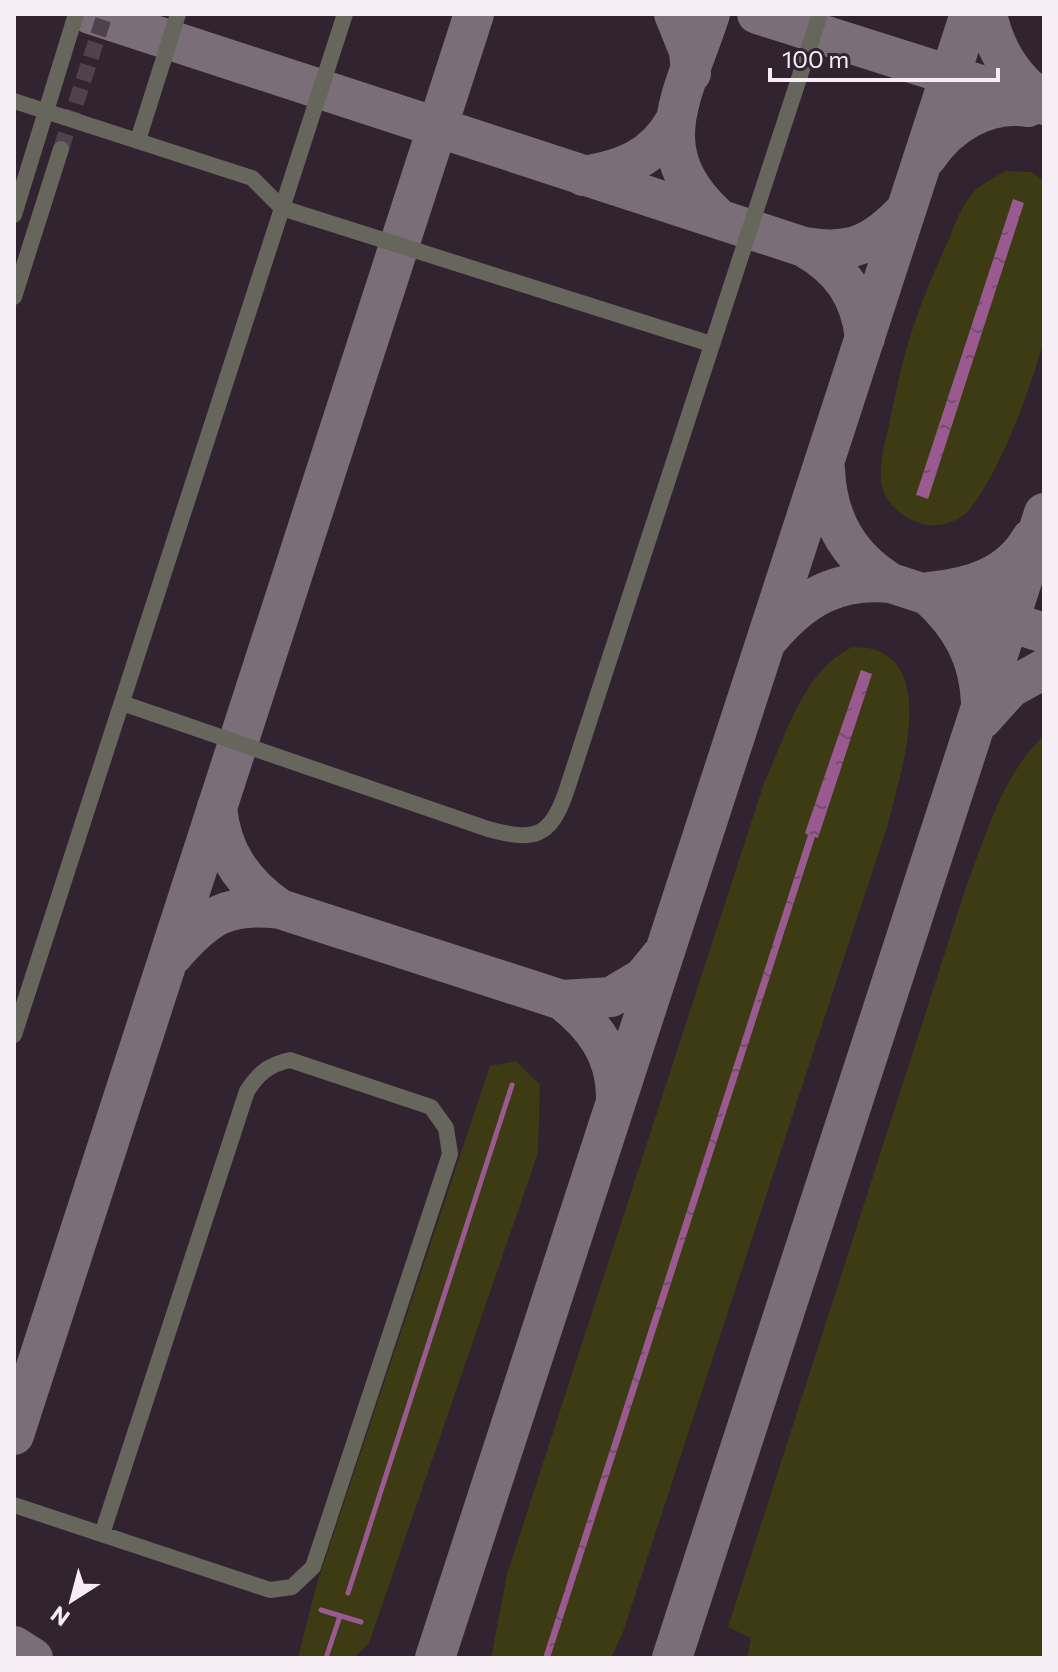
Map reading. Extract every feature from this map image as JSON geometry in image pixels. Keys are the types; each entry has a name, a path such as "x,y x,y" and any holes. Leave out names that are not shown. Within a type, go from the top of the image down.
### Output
{"lane":[{"path":"14,215 76,14"},
{"path":"138,140 178,14"},
{"path":"14,1035 345,14"},
{"path":"122,703 488,829 517,837 531,837 544,830 555,818 566,792 820,14"},
{"path":"14,101 252,178 282,208 711,344"},
{"path":"14,297 61,149"},
{"path":"14,1505 270,1590 292,1587 313,1567 450,1154 446,1128 431,1107 290,1060 274,1064 258,1074 247,1091 102,1534"}],"shaded area":[{"path":"1006,171 1031,172 1044,181 1044,338 1012,431 977,500 954,521 940,525 920,523 894,507 882,487 883,454 900,374 918,312 961,210 976,190"},
{"path":"852,647 876,650 894,662 905,680 909,727 900,778 889,821 623,1632 611,1658 491,1658 507,1574 764,783 788,726 808,689 820,672"},
{"path":"1044,735 1044,1658 747,1658 751,1638 728,1627 966,887 1006,787 1029,751"},
{"path":"516,1061 540,1085 538,1153 369,1643 354,1658 298,1658 317,1583 490,1066"}],"water":[{"path":"1013,199 1024,203 928,499 916,495"},
{"path":"861,670 872,674 818,838 815,837 550,1658 543,1658 808,835 805,833"}],"waterway":[{"path":"348,1593 512,1085"},
{"path":"321,1610 361,1622"},
{"path":"326,1658 340,1616"}],"taxiway":[{"path":"90,14 804,247 835,249 861,244 883,231 906,210"},
{"path":"14,1435 474,14"},
{"path":"674,14 689,51 691,73"},
{"path":"710,14 681,96 675,144 681,168 694,192 717,217"},
{"path":"757,14 1044,105"},
{"path":"435,1658 970,14"},
{"path":"987,14 1007,64 1023,84 1044,101"},
{"path":"927,157 946,134 970,117 998,108 1028,107"},
{"path":"583,176 612,170 636,160 658,144 675,121"},
{"path":"804,247 828,264 846,284 859,309 865,338"},
{"path":"825,469 835,520 852,549 876,573 891,583 1044,633"},
{"path":"672,1658 1044,513"},
{"path":"929,592 987,578 1012,563 1031,539"},
{"path":"770,637 796,611 823,593 855,584 891,583"},
{"path":"928,595 950,618 966,643 977,671 981,702"},
{"path":"982,719 1010,688 1044,669"},
{"path":"217,807 223,838 236,866 255,889 280,909"},
{"path":"173,955 208,921 232,910 262,907 280,909 562,1000 611,997 643,978 661,956"},
{"path":"562,1000 584,1020 601,1042 612,1067 616,1097"},
{"path":"14,1646 33,1658"}],"tunnel":[{"path":"61,149 105,14"}]}
